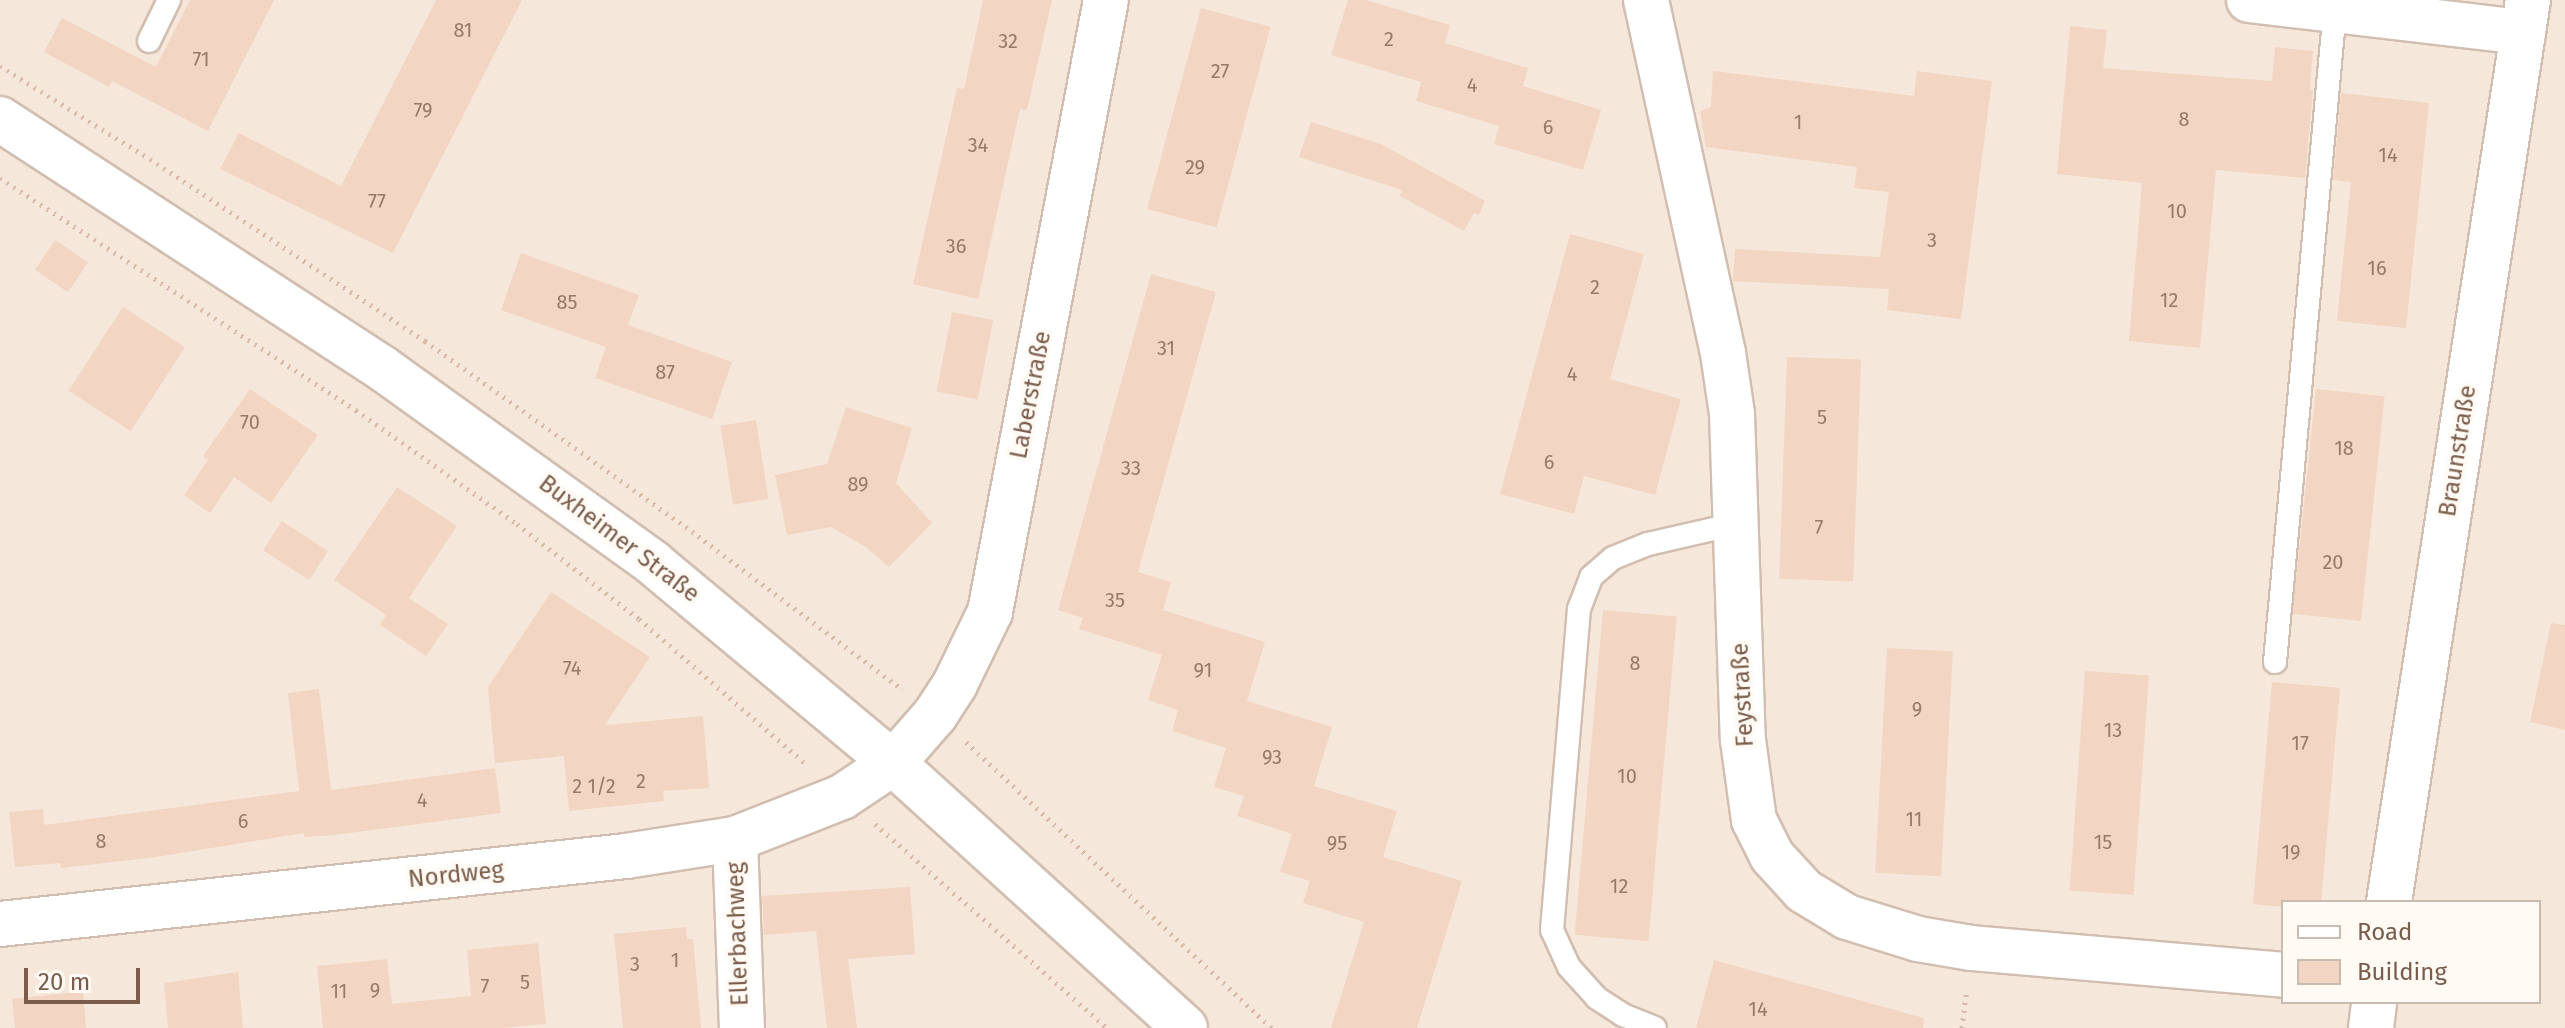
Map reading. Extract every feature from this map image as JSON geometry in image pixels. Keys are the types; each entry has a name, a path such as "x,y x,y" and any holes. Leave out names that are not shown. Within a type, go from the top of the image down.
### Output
{"street":[{"name":"Laberstraße","path":"893,763 935,715 955,684 990,612 1106,0"},
{"name":"Feystraße","path":"1646,0 1723,353 1732,414 1743,740 1754,820 1772,856 1804,891 1847,917 1918,939 1971,948 2281,975"},
{"path":"2249,0 2335,9 2526,16"},
{"name":"Braunstraße","path":"2389,900 2526,16"},
{"name":"Buxheimer Straße","path":"0,119 382,368 653,563 893,763 1185,1028"},
{"name":"Nordweg","path":"0,924 579,861 735,839 842,797 893,763"},
{"name":"Ellerbachweg","path":"735,839 742,1028"},
{"path":"2371,1028 2374,1004"}],"lane":[{"path":"149,41 169,0"},
{"path":"2275,662 2335,9"},
{"path":"1655,1028 1623,1015 1597,998 1569,967 1552,930 1579,609 1591,577 1613,558 1648,544 1735,524"}],"path":[{"path":"0,178 356,410 467,489 639,619 739,706"},
{"path":"1012,781 1272,1028"},
{"path":"906,850 1107,1028"}],"shaded area":[{"path":"0,0 2565,0 2565,1028 0,1028"}],"building":[{"path":"190,0 274,0 208,131 112,81 109,87 44,52 62,18 156,67"},
{"path":"436,0 522,0 393,253 220,169 239,133 341,186"},
{"path":"983,0 1052,0 1027,110 1020,109 978,299 913,284 957,88 964,89"},
{"path":"1348,0 1366,0 1450,25 1445,43 1528,68 1523,86 1601,110 1583,170 1494,144 1499,126 1416,101 1421,82 1331,55"},
{"path":"1201,8 1271,27 1217,228 1147,209"},
{"path":"2070,26 2107,30 2103,68 2272,81 2275,47 2313,51 2310,90 2313,90 2305,178 2216,170 2200,348 2129,341 2142,183 2057,174"},
{"path":"1713,71 1914,96 1917,71 1992,81 1961,319 1887,310 1889,289 1733,281 1735,249 1880,257 1889,192 1854,188 1857,167 1706,147 1700,111 1711,107"},
{"path":"2341,93 2429,103 2406,328 2337,321 2351,182 2333,180"},
{"path":"1311,122 1381,144 1485,201 1479,215 1474,213 1464,231 1400,196 1402,190 1299,157"},
{"path":"1570,234 1644,254 1610,379 1681,399 1655,495 1584,476 1574,514 1500,494"},
{"path":"55,240 88,262 68,292 35,270"},
{"path":"521,253 639,295 628,325 732,362 712,419 595,378 606,347 501,310"},
{"path":"1151,274 1216,292 1138,572 1171,582 1163,610 1265,642 1247,701 1332,727 1314,786 1397,811 1383,857 1462,881 1417,1028 1331,1028 1364,922 1303,903 1310,881 1280,872 1292,834 1237,816 1244,796 1214,787 1226,748 1172,731 1178,710 1148,700 1162,655 1079,629 1083,618 1058,610"},
{"path":"123,307 185,347 131,431 69,391"},
{"path":"952,312 993,320 978,400 937,392"},
{"path":"1787,357 1861,360 1853,581 1779,579"},
{"path":"250,389 318,435 271,503 234,477 210,513 184,495 208,460 203,456"},
{"path":"2316,389 2385,396 2361,621 2292,614"},
{"path":"846,407 912,428 896,483 932,523 889,567 866,547 831,527 787,535 775,475 827,464"},
{"path":"756,420 769,499 733,505 720,426"},
{"path":"397,487 457,526 409,598 448,624 426,656 380,625 386,615 334,580"},
{"path":"282,521 328,551 309,580 263,550"},
{"path":"551,592 650,657 605,725 703,716 709,788 663,791 664,801 569,811 564,756 495,763 488,687"},
{"path":"1603,610 1677,616 1648,941 1575,935"},
{"path":"2551,623 2565,625 2565,730 2530,722"},
{"path":"1887,648 1953,651 1941,876 1875,873"},
{"path":"2085,671 2149,675 2133,895 2070,890"},
{"path":"2272,682 2340,688 2321,900 2281,900 2281,907 2253,904"},
{"path":"319,689 331,790 495,768 501,813 335,835 304,837 304,833 156,857 61,868 60,863 15,867 9,812 43,809 44,825 299,791 288,693"},
{"path":"910,887 915,954 848,959 857,1028 827,1028 816,931 764,935 762,896"},
{"path":"686,927 687,939 693,939 701,1028 623,1028 614,934"},
{"path":"538,943 546,1024 502,1028 323,1028 317,966 387,959 392,1004 471,996 467,950"},
{"path":"1714,960 1924,1018 1923,1028 1696,1028"},
{"path":"238,972 243,1028 168,1028 164,983"},
{"path":"83,991 86,1028 15,1028 12,999"}]}
